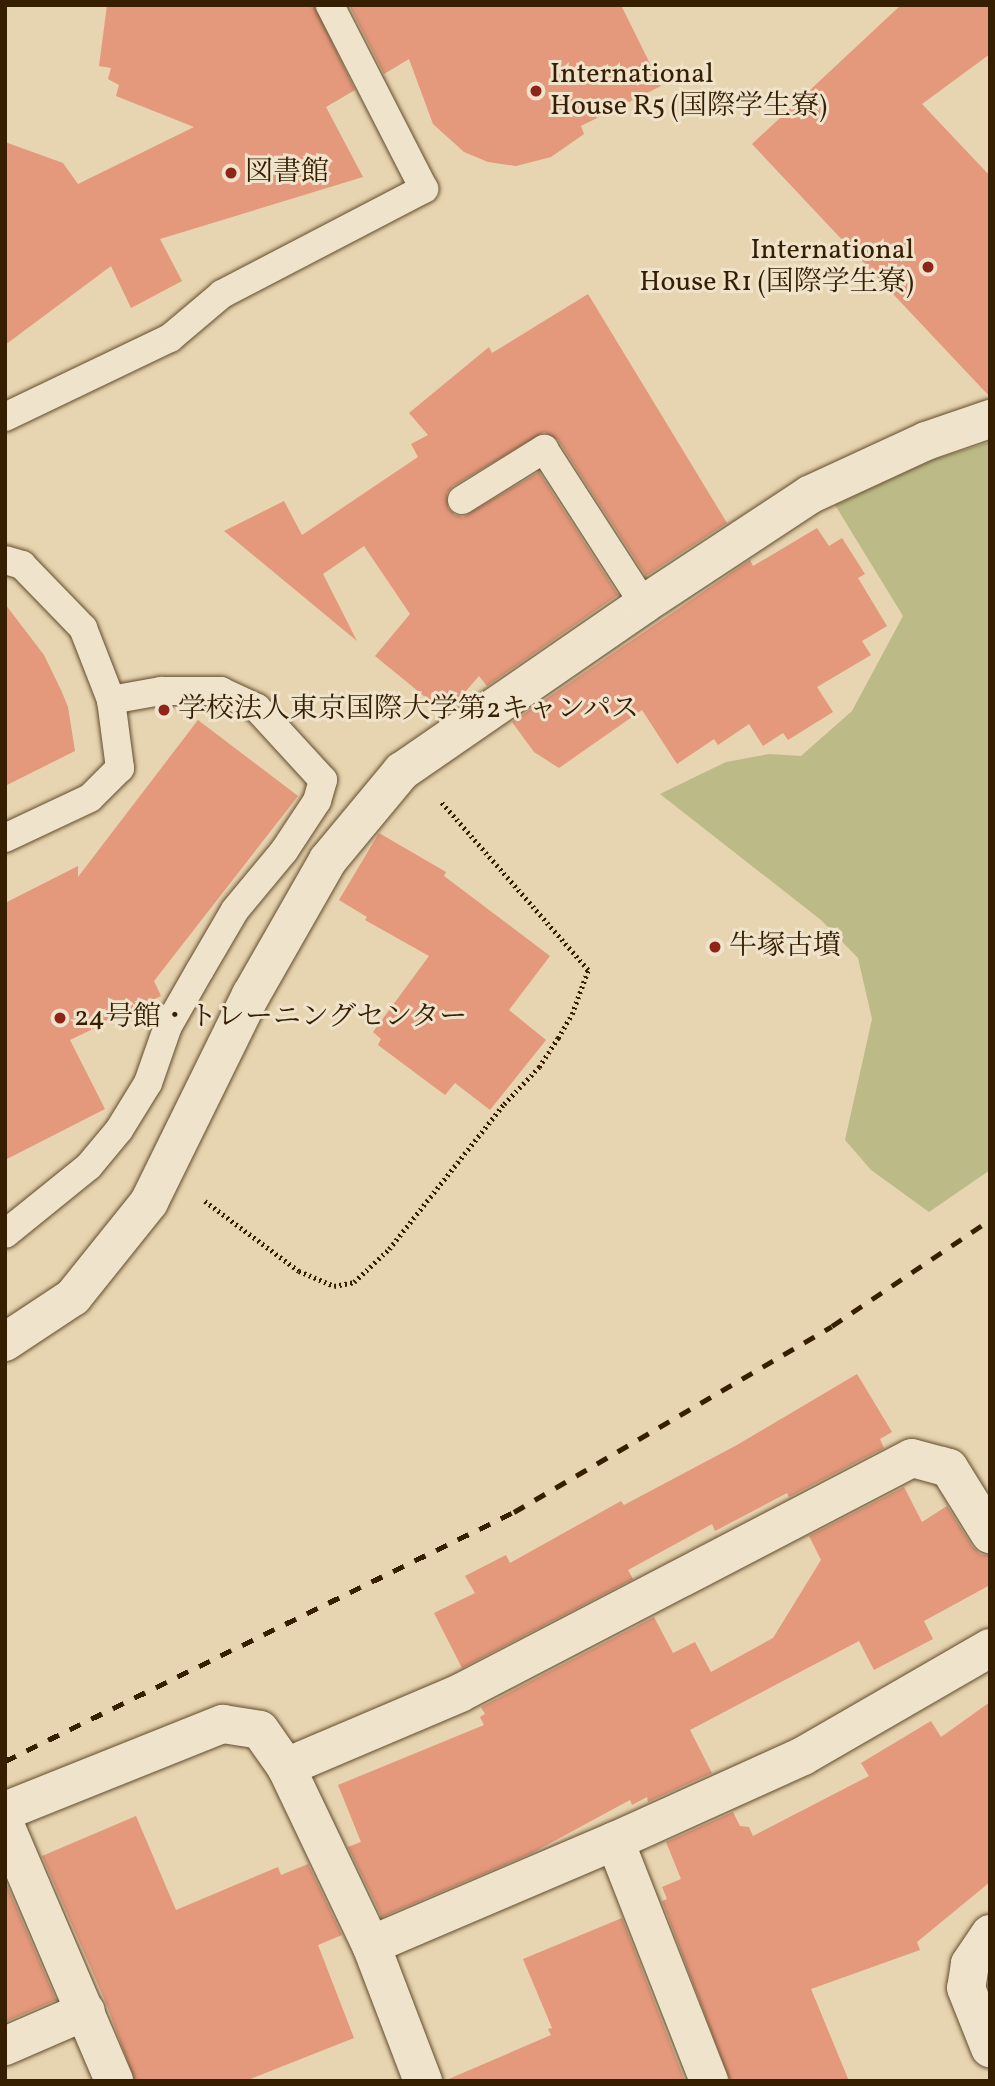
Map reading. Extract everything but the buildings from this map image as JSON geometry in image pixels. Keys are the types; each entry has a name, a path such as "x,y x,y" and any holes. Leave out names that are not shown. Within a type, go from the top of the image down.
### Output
{"street":[{"path":"5,1342 73,1297 149,1202 251,995 328,860 402,771 644,604 809,495 926,441 990,419"},
{"path":"286,1768 460,1693 912,1458 948,1468 990,1534"},
{"path":"371,1945 615,1842 803,1756 990,1648"},
{"path":"5,1811 223,1724 260,1730 286,1768 371,1945 423,2081"},
{"path":"5,1825 114,2081"},
{"path":"615,1842 709,2081"},
{"path":"990,1934 970,1964 965,1988 990,2048"},
{"path":"5,2046 86,2011"}],"lane":[{"path":"5,417 170,338 222,294 424,189 330,5"},
{"path":"462,500 544,449 644,604"},
{"path":"5,560 22,565 83,628 111,699 120,768 90,798 5,838"},
{"path":"5,1234 89,1166 119,1130 148,1083 168,1026 200,970 235,910 284,851 317,801 323,780 257,708 221,691 161,691 111,699"}],"path":[{"path":"161,1178 209,1204 299,1272 334,1286 354,1282 389,1249 504,1104 539,1067 558,1038 572,1014 588,970 465,832 412,765"}],"shaded area":[{"path":"990,442 990,1170 929,1212 871,1170 845,1140 872,1019 858,958 821,920 660,794 726,762 769,754 801,756 852,711 903,616 835,505 932,460"}],"railway":[{"path":"5,1761 514,1512 832,1326 990,1220"}],"place":[{"name":"International House R5 (国際学生寮)","path":"536,91"},
{"name":"図書館","path":"231,173"},
{"name":"International House R1 (国際学生寮)","path":"928,267"},
{"name":"学校法人東京国際大学第2キャンパス","path":"164,710"},
{"name":"牛塚古墳","path":"715,947"},
{"name":"24号館・トレーニングセンター","path":"60,1018"}]}
